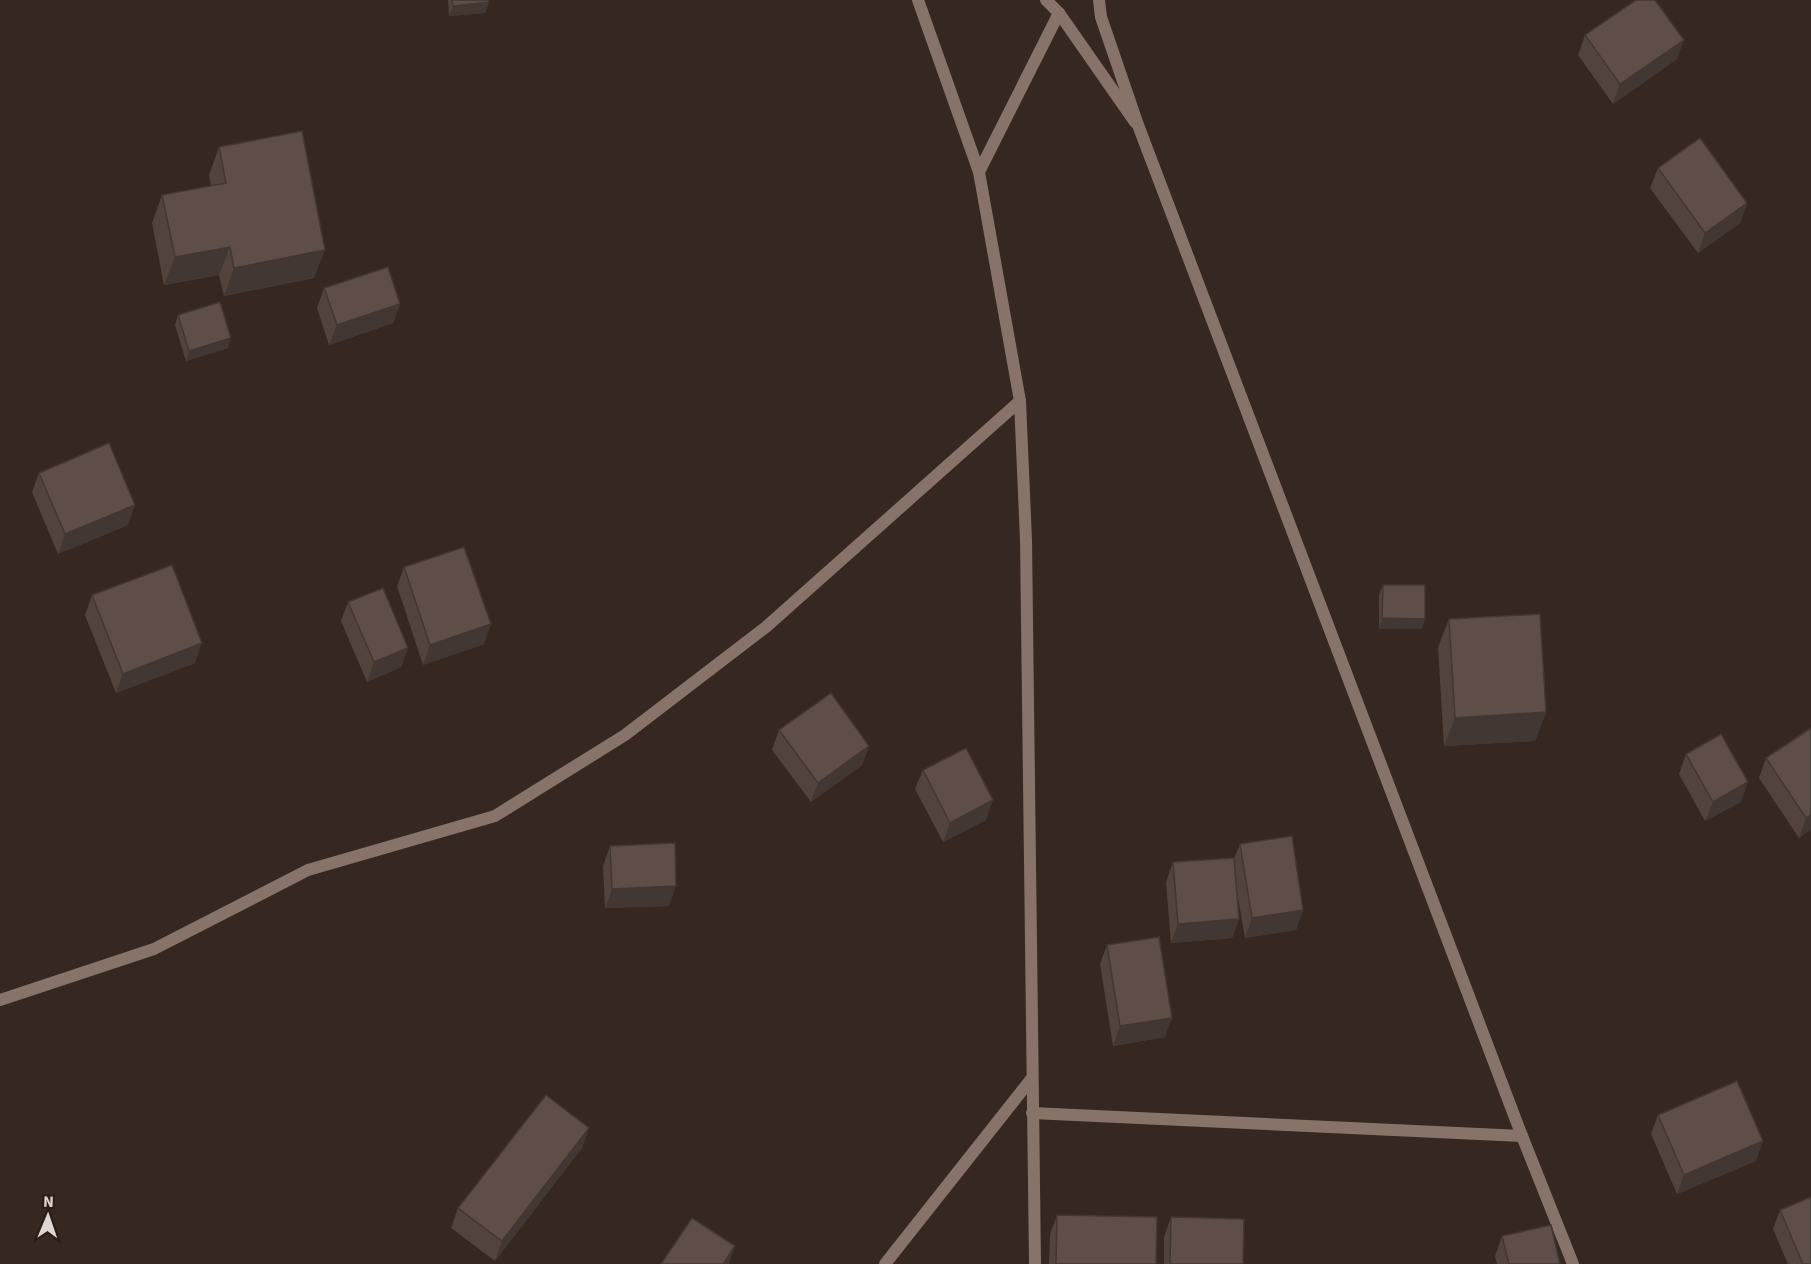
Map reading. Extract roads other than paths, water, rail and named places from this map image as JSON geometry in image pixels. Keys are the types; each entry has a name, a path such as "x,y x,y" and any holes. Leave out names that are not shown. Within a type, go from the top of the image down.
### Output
{"street":[{"path":"918,0 979,172 1020,401 1026,540 1035,1264"},
{"path":"1046,0 1059,13 1137,125"},
{"path":"1099,0 1101,17 1137,125 1521,1136 1573,1264"},
{"path":"979,172 1059,13"},
{"path":"0,1000 154,950 308,870 495,816 625,735 766,627 1020,401"},
{"path":"885,1264 1032,1078"},
{"path":"1032,1113 1521,1136"}]}
